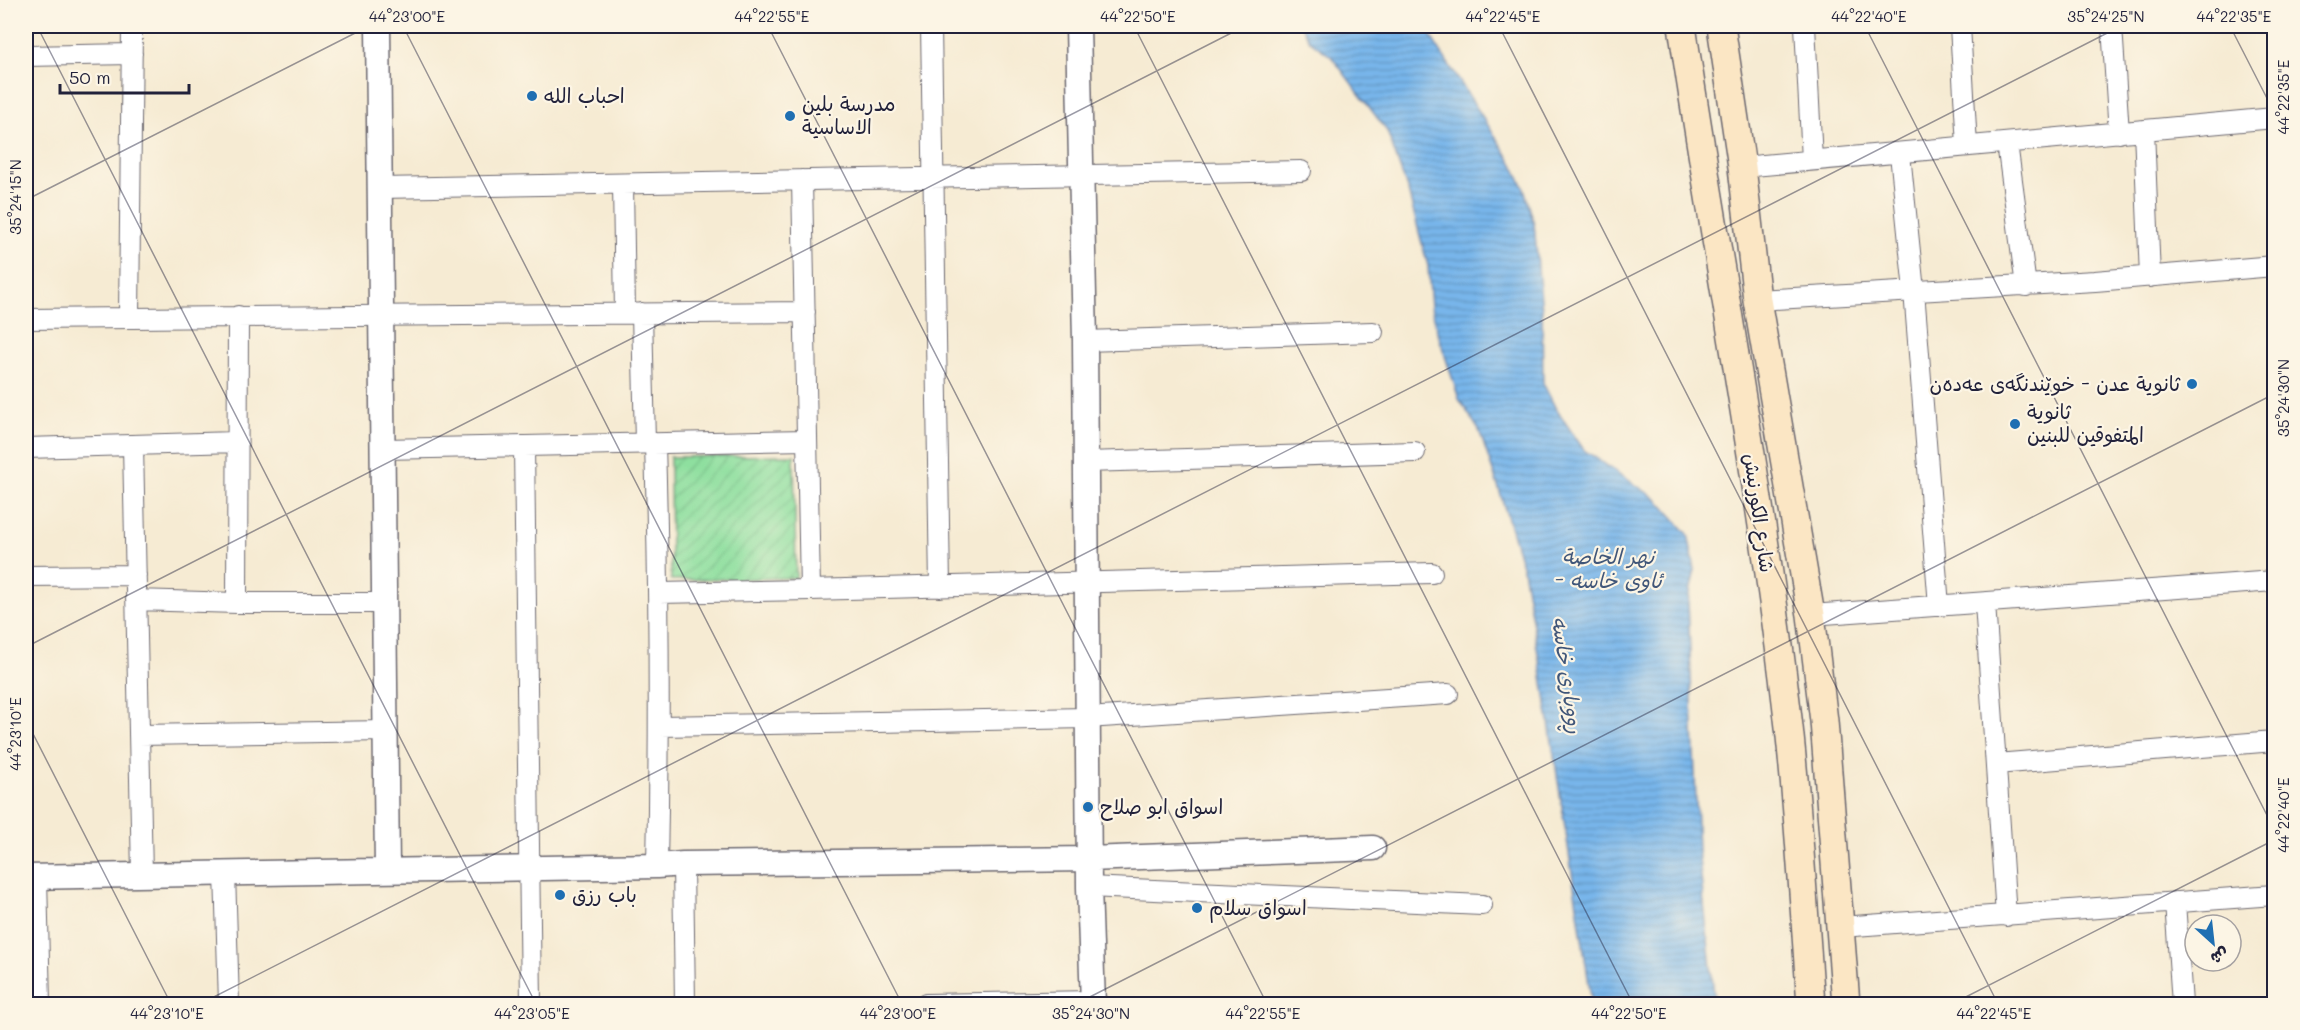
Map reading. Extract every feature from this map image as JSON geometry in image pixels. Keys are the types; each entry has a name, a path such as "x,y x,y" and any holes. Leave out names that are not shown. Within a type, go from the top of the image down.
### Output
{"main road":[{"name":"شارع الكورنيش","path":"1682,26 1708,203 1744,410 1775,622 1790,740 1811,1005"},
{"name":"شارع الكورنيش","path":"1721,26 1742,167 1757,300 1811,615 1824,721 1846,1005"}],"street":[{"path":"129,318 132,26"},
{"path":"378,26 387,870"},
{"path":"931,26 940,587"},
{"path":"926,1005 1093,1003 1089,887 1086,462 1078,26"},
{"path":"1805,26 1812,160"},
{"path":"1960,26 1968,146"},
{"path":"2112,26 2119,133"},
{"path":"26,56 132,54"},
{"path":"1742,167 2274,118"},
{"path":"2144,130 2150,277"},
{"path":"2007,143 2026,286"},
{"path":"1900,154 1914,291 1939,606"},
{"path":"380,188 1301,171"},
{"path":"802,180 810,590"},
{"path":"623,183 633,313 650,443 659,593 660,726 657,866"},
{"path":"1757,300 2026,286 2274,266"},
{"path":"26,319 805,312"},
{"path":"237,603 238,316"},
{"path":"1084,341 1373,332"},
{"path":"382,449 807,440"},
{"path":"26,447 236,442"},
{"path":"133,445 141,875"},
{"path":"524,446 531,1005"},
{"path":"1086,462 1415,452"},
{"path":"659,593 1432,573"},
{"path":"26,576 136,575"},
{"path":"1811,615 2274,581"},
{"path":"136,600 384,603"},
{"path":"1985,603 2006,916"},
{"path":"660,726 1087,718 1448,694"},
{"path":"139,735 386,730"},
{"path":"1996,764 2274,741"},
{"path":"40,1005 32,877 683,864 1089,859 1373,848"},
{"path":"683,864 685,1005"},
{"path":"225,873 229,1005"},
{"path":"1089,887 1482,905"},
{"path":"1841,927 2274,895"},
{"path":"2175,902 2182,1005"}],"green space":[{"path":"794,455 796,578 671,580 670,457"}],"water":[{"name":"نهر الخاصة - ئاوی خاسە","path":"1301,26 1424,26 1513,164 1524,188 1534,224 1542,311 1543,383 1556,409 1584,450 1658,500 1688,534 1695,570 1688,601 1698,850 1715,1004 1592,1004 1542,676 1523,569 1479,430 1459,399 1438,334 1431,307 1428,266 1408,191 1387,131 1332,57 1309,40"}],"place":[{"name":"احباب الله","path":"532,96"},
{"name":"مدرسة بلين الاساسية","path":"790,116"},
{"name":"ثانوية عدن - خوێندنگەی عەدەن","path":"2192,384"},
{"name":"ثانوية المتفوقين للبنين","path":"2015,424"},
{"name":"اسواق ابو صلاح","path":"1088,807"},
{"name":"باب رزق","path":"560,895"},
{"name":"اسواق سلام","path":"1197,908"}],"water label":[{"name":"ڕووباری خاسە","path":"1567,675"}]}
